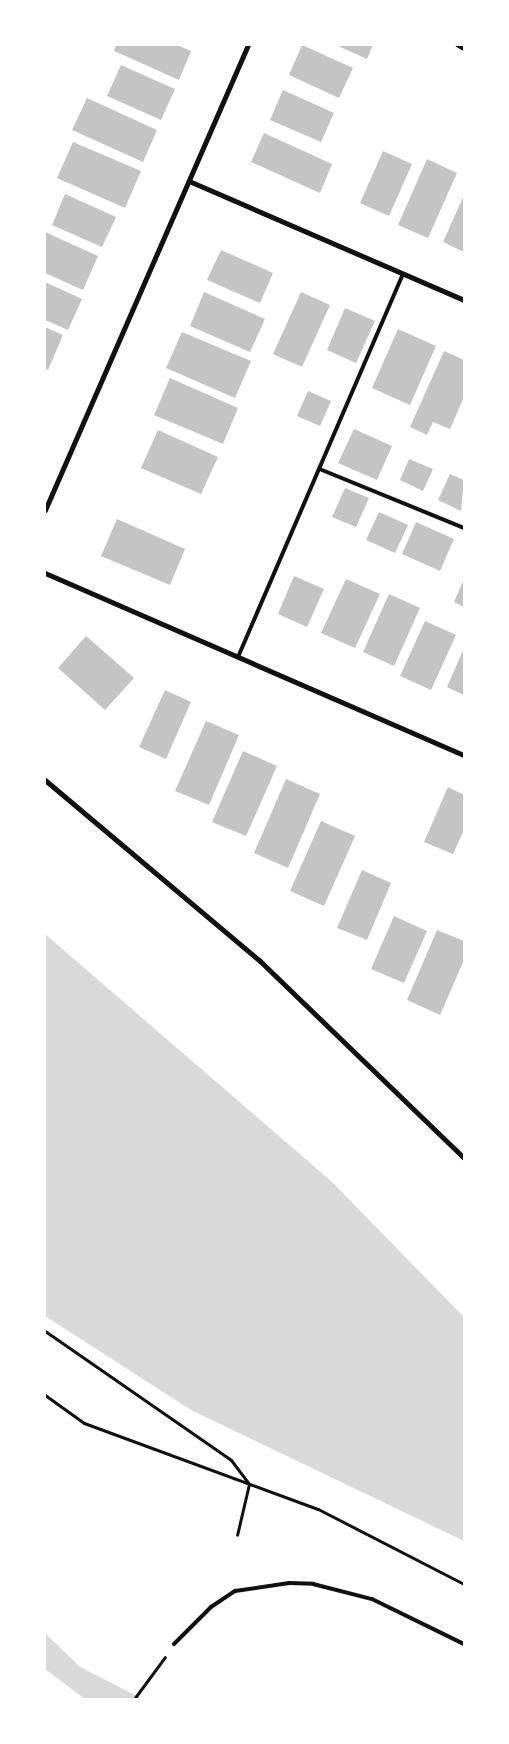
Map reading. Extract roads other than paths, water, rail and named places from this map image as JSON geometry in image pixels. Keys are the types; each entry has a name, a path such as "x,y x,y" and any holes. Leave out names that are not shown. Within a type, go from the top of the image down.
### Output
{"street":[{"path":"45,510 248,45"},
{"path":"189,181 464,300"},
{"path":"45,573 464,755"},
{"path":"45,780 260,961 464,1158"}],"lane":[{"path":"457,45 464,48"},
{"path":"238,657 322,470 403,274"},
{"path":"322,470 464,528"},
{"path":"174,1644 211,1607 235,1591 289,1584 313,1584 372,1599 464,1644"}]}
